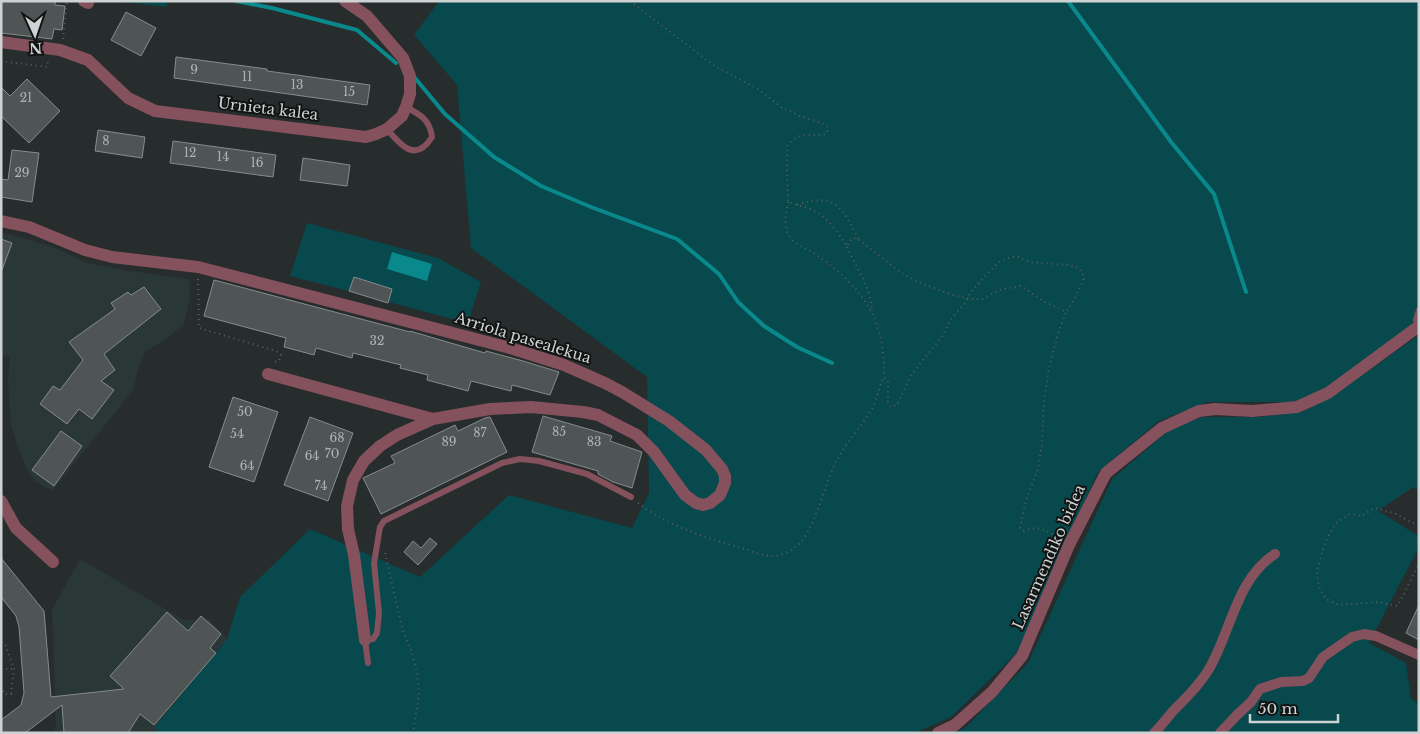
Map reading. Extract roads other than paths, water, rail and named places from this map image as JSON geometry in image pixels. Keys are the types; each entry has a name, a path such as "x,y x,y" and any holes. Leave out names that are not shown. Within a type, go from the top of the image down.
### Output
{"street":[{"name":"Urnieta kalea","path":"1,42 60,50 88,60 128,98 155,111 366,137 388,129 402,116 410,94 410,76 403,58 367,16 345,1"},
{"name":"Arriola pasealekua","path":"1,221 30,227 85,250 112,257 198,267 510,348 564,365 622,392 669,422 706,450 722,469 725,476 723,491 710,504 696,503 681,490 654,452 631,432 598,415 551,408 490,409 433,419 397,435 380,446 364,461 354,480 347,506 348,529 354,555 365,640"},
{"name":"Lasarmendiko bidea","path":"938,733 955,725 984,698 1022,656 1069,545 1106,473 1162,428 1199,411 1215,409 1252,411 1297,407 1328,393 1419,326"},
{"name":"Arriola pasealekua","path":"271,368 433,419"},
{"path":"1,501 16,528 53,562"},
{"path":"1154,733 1184,701 1208,670 1220,648 1223,637 1247,584 1266,560 1275,554"},
{"path":"1220,733 1251,702 1260,689 1281,682 1303,681 1309,678 1323,657 1352,637 1364,634 1376,636 1419,655"}],"lane":[{"path":"388,129 403,147 412,151 421,150 427,146 432,138 431,127 424,118 406,107"},
{"path":"1419,310 1416,320 1419,326"},
{"path":"368,663 365,640 373,639 377,633 379,613 374,563 380,527 384,521 502,464 520,460 539,461 587,474 631,496"}],"waterway":[{"path":"236,1 272,8 357,30 396,63"},
{"path":"1068,1 1171,142 1214,194 1246,292"},
{"path":"415,78 445,114 494,157 541,186 677,239 719,274 738,302 764,326 797,347 832,363"}]}
